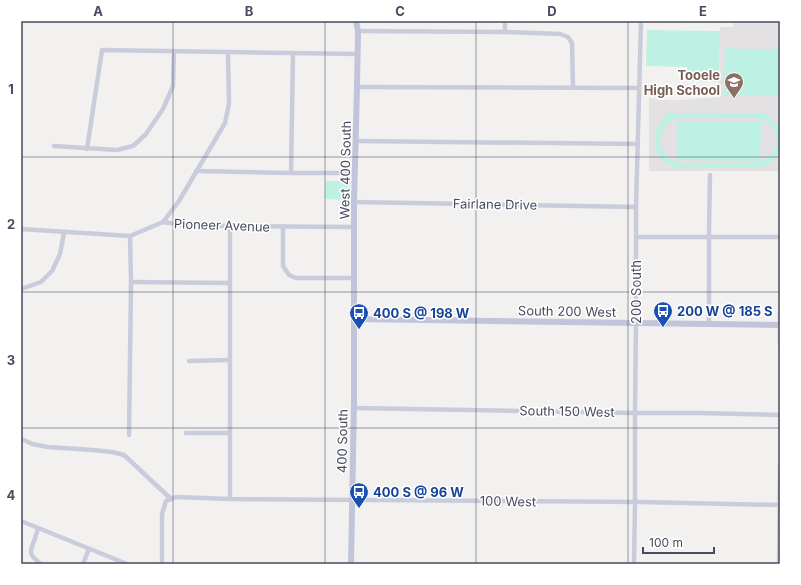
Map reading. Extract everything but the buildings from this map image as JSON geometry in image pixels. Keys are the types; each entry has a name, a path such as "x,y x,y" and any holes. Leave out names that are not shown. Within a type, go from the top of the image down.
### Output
{"street":[{"name":"West 400 South","path":"354,319 354,202 358,31 356,21"},
{"path":"505,21 505,32"},
{"name":"200 South","path":"634,564 636,207 641,21"},
{"path":"358,31 560,34 568,37 572,43 573,88"},
{"path":"87,149 102,50 357,54"},
{"path":"54,146 117,150 133,146 146,134 163,109 173,86 174,51"},
{"path":"163,222 179,201 225,123 229,104 228,53"},
{"path":"291,173 293,53"},
{"path":"357,87 639,88"},
{"path":"356,141 638,144"},
{"path":"196,172 355,173"},
{"path":"709,324 710,175"},
{"name":"Fairlane Drive","path":"354,202 636,207"},
{"name":"Pioneer Avenue","path":"21,229 130,236 163,222 184,225 354,227"},
{"path":"230,226 230,499"},
{"path":"283,226 283,266 289,275 296,278 354,278"},
{"path":"21,289 41,282 52,271 60,254 64,232"},
{"path":"129,436 131,282 130,236"},
{"path":"637,236 709,238 780,237"},
{"path":"131,282 230,283"},
{"path":"780,312 780,344"},
{"name":"South 200 West","path":"354,319 780,325"},
{"name":"400 South","path":"351,564 354,319"},
{"path":"189,361 230,360"},
{"name":"South 150 West","path":"354,408 780,415"},
{"path":"186,433 230,433"},
{"path":"24,440 32,444 48,447 112,452 124,455 171,499"},
{"path":"779,564 780,465"},
{"name":"100 West","path":"162,564 162,514 166,501 176,497 230,499 635,502 780,505"},
{"path":"21,521 127,564"},
{"path":"38,529 30,553 41,564"},
{"path":"83,564 89,549"}],"shaded area":[{"name":"Tooele High School","path":"734,21 780,21 780,171 649,171 649,98 660,100 682,100 719,97 720,27 733,27"}],"green space":[{"path":"647,30 720,31 719,82 687,81 687,67 646,66"},
{"path":"725,48 780,50 780,96 724,96"},
{"path":"665,113 768,113 768,117 775,121 779,130 779,151 772,161 757,168 675,168 661,159 654,145 656,131 659,124 664,120","holes":["682,117 755,118 768,123 772,127 776,138 775,148 769,156 755,163 680,163 671,160 661,147 660,140 666,125 673,120"]},
{"path":"678,121 761,122 760,161 677,160"},
{"path":"326,181 350,181 349,200 325,199"}],"place":[{"name":"Tooele High School","path":"734,99"},
{"name":"200 W @ 185 S","path":"663,328"},
{"name":"400 S @ 198 W","path":"359,330"},
{"name":"400 S @ 96 W","path":"359,509"}]}
